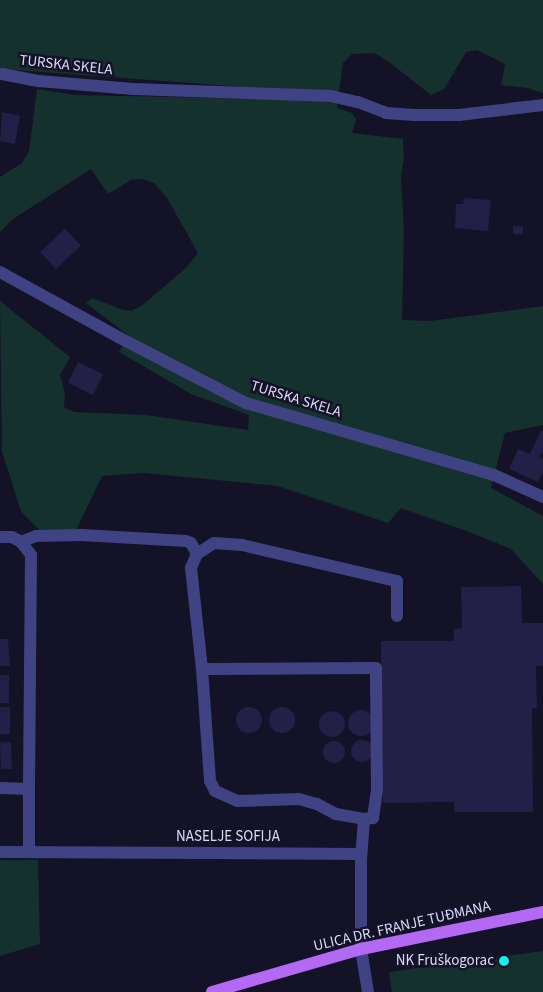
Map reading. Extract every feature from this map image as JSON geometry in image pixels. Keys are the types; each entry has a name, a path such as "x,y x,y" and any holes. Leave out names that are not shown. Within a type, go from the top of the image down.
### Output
{"main road":[{"name":"ULICA DR. FRANJE TUĐMANA","path":"212,992 361,949 543,912"}],"street":[{"name":"TURSKA SKELA","path":"2,74 39,81 134,89 331,96 358,102 386,113 414,115 459,115 522,106 543,106"},
{"name":"TURSKA SKELA","path":"0,272 118,337 246,403 494,475 543,497"},
{"path":"21,542 36,536 82,535 186,541 191,543 197,554"},
{"path":"0,537 12,537 21,542 31,555 29,852"},
{"path":"202,670 376,668 377,791 373,818 364,819 336,814 317,804 299,799 237,801 215,791 210,781 202,670 191,568 197,554 214,543 242,545 397,581 397,616"},
{"path":"0,788 29,789"},
{"path":"364,819 361,860 361,949 368,992"},
{"name":"NASELJE SOFIJA","path":"0,852 361,854 361,860"}],"green space":[{"path":"0,0 543,0 543,93 527,88 501,85 505,64 477,50 466,52 444,89 431,95 389,62 374,53 352,54 343,63 337,108 352,113 356,119 352,133 403,139 404,158 401,176 404,231 402,320 430,321 543,306 543,425 505,433 491,488 543,516 543,584 511,549 472,533 401,508 388,523 278,486 144,473 102,476 76,530 42,533 21,511 2,452 0,301 70,357 60,375 65,393 64,407 74,412 146,415 248,430 249,415 191,394 119,352 128,335 86,303 92,298 123,310 132,311 144,304 187,267 198,253 167,198 154,183 142,179 131,180 108,194 91,169 13,219 0,232 0,177 22,163 29,151 37,89 75,95 313,100 312,92 0,69"},
{"path":"0,860 38,860 40,944 0,956"},
{"name":"NK Fruškogorac","path":"543,951 543,992 392,992 389,972"}],"building":[{"path":"2,112 20,116 15,144 0,141"},
{"path":"464,198 491,200 488,231 455,228 456,204 463,204"},
{"path":"513,226 523,226 523,234 513,234"},
{"path":"65,229 81,246 56,269 40,252"},
{"path":"78,362 103,374 93,395 68,383"},
{"path":"541,430 543,431 543,454 541,453 539,457 543,459 543,472 538,482 509,469 518,449 530,454"},
{"path":"521,586 522,623 543,623 543,666 536,666 537,708 532,708 533,812 454,812 454,802 383,803 381,641 454,641 454,629 462,628 461,587"},
{"path":"0,639 8,639 10,666 0,666"},
{"path":"0,675 9,675 9,703 0,703"},
{"path":"0,707 10,707 10,734 0,734"},
{"path":"249,707 258,711 262,720 258,729 249,733 240,729 236,720 240,711"},
{"path":"282,707 291,711 295,720 291,729 282,733 273,729 269,720 273,711"},
{"path":"361,710 370,714 374,723 370,732 361,736 352,732 348,723 352,714"},
{"path":"332,711 341,715 345,724 341,733 332,737 323,733 319,724 323,715"},
{"path":"362,740 372,747 373,751 366,761 362,762 352,755 351,751 358,741"},
{"path":"334,741 342,744 345,752 342,760 334,763 326,760 323,752 326,744"},
{"path":"0,742 11,742 12,769 1,769"}],"place":[{"name":"NK Fruškogorac","path":"504,961"}]}
